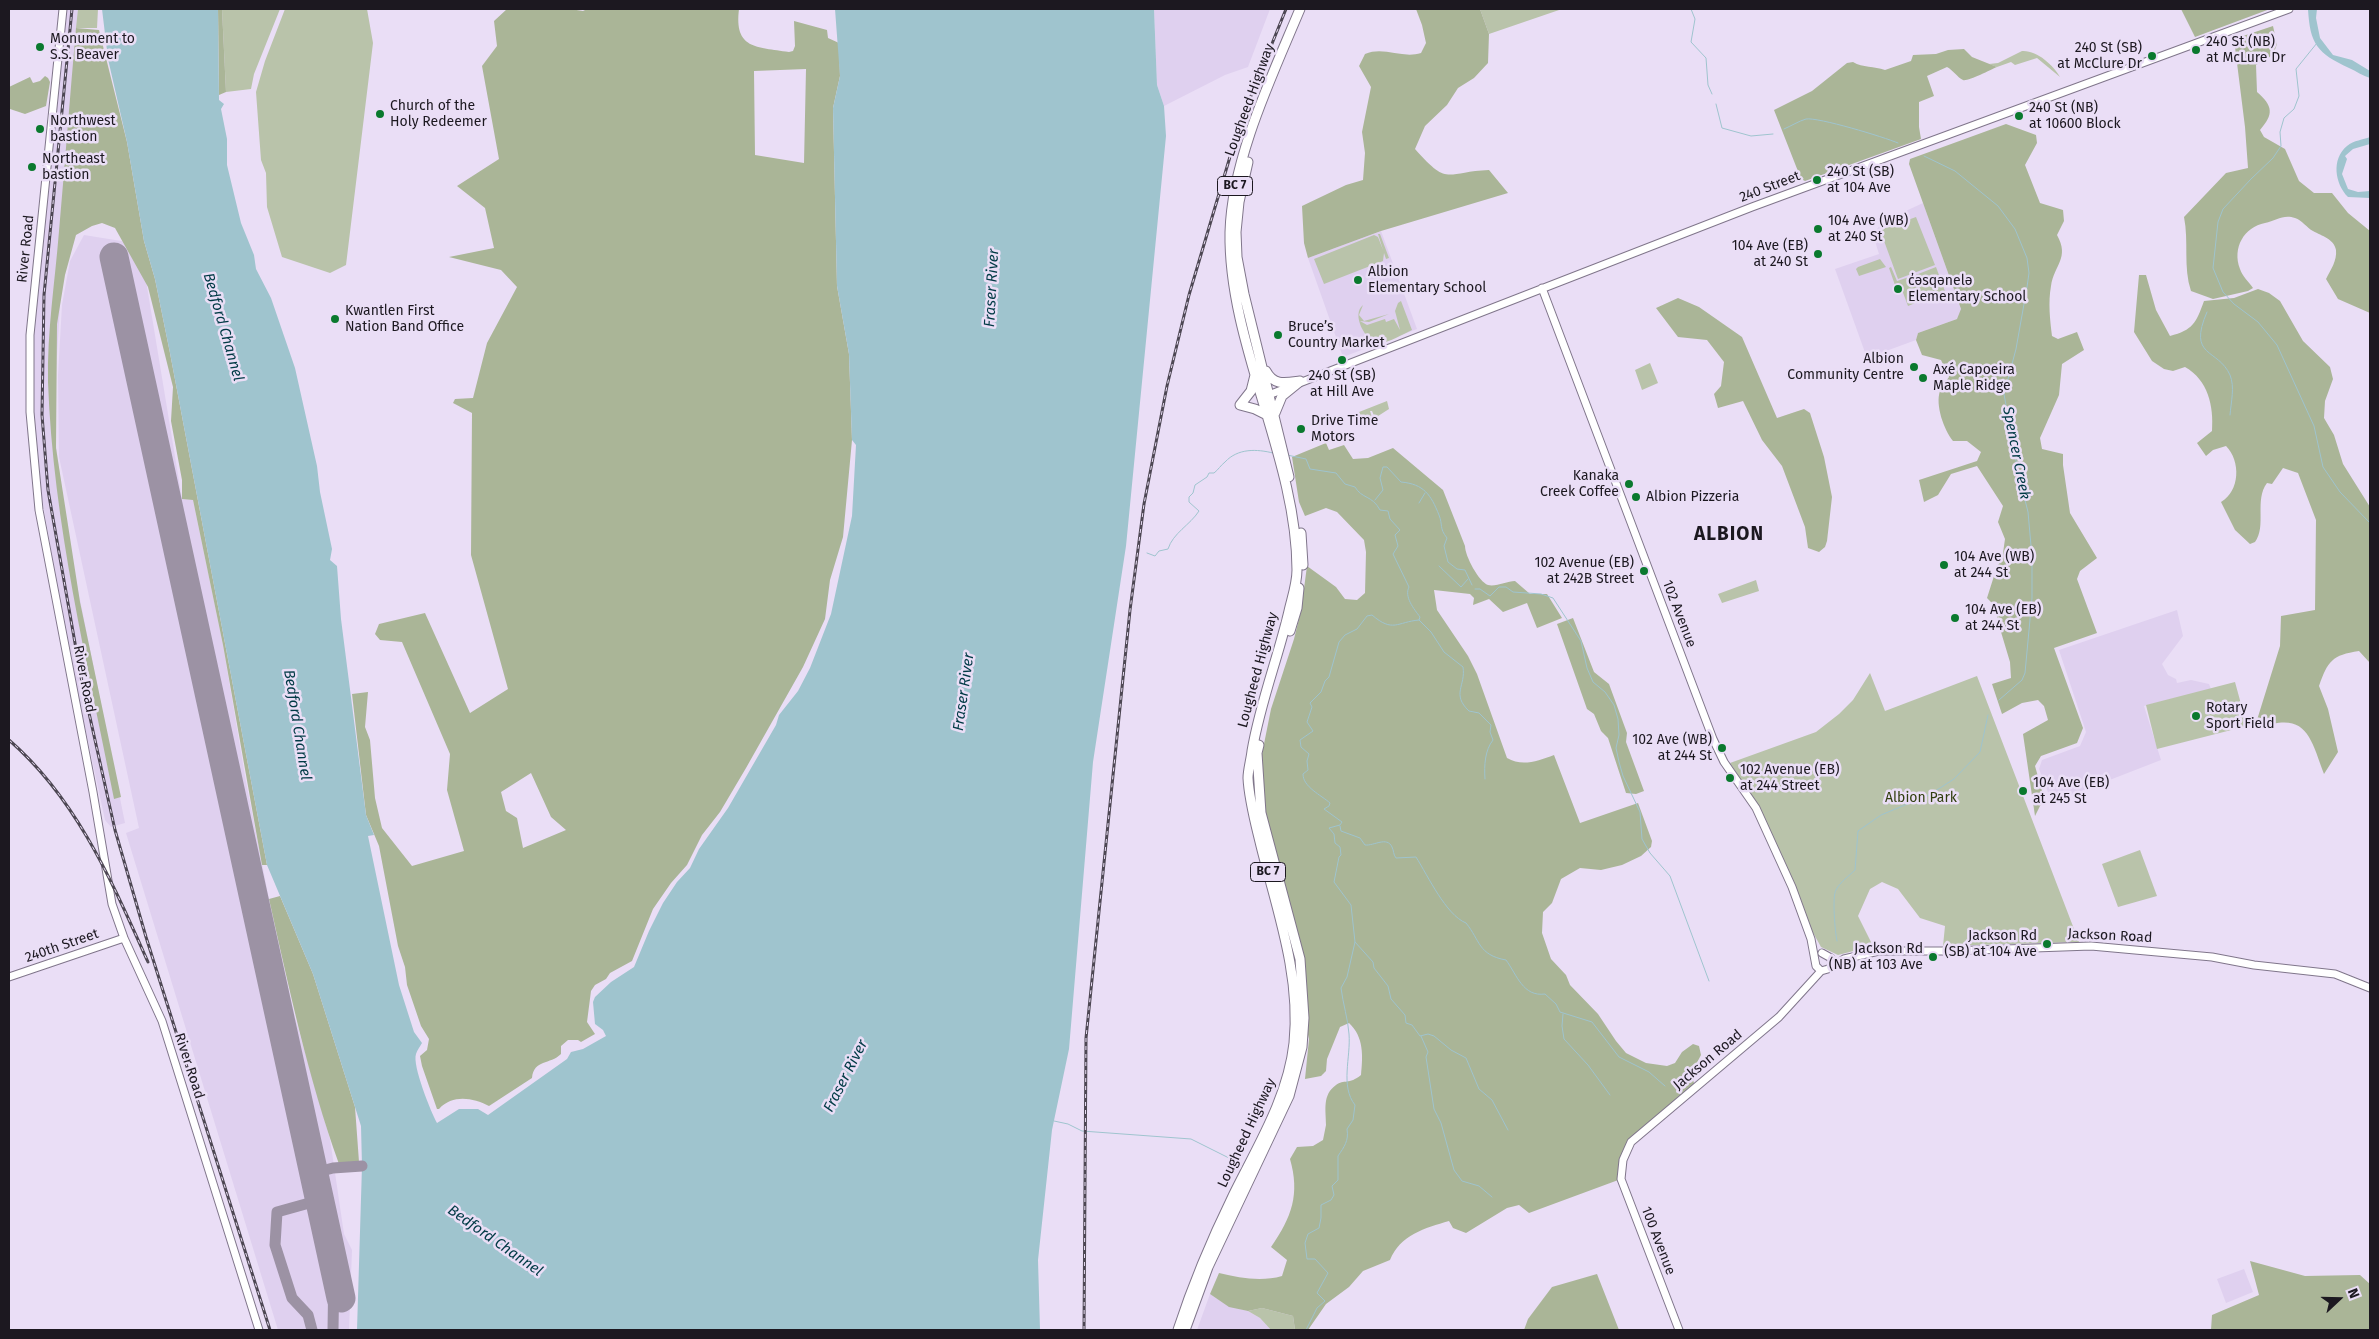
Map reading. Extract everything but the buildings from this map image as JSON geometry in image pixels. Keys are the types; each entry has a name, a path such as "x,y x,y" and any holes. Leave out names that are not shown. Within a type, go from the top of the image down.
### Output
{"highway":[{"name":"Lougheed Highway","path":"1266,396 1256,372 1243,325 1230,245 1231,214 1237,177 1251,135 1300,9"},
{"name":"Lougheed Highway","path":"1185,1330 1208,1268 1289,1096 1299,1063 1304,1034 1300,959 1261,813 1257,753 1265,708 1297,608 1303,563 1298,514 1266,396 1261,362 1238,263 1236,232 1239,202 1250,152 1306,9"},
{"path":"1261,362 1273,381 1283,384 1300,381"},
{"path":"1256,372 1251,391 1240,406 1255,409 1271,416 1278,400 1300,381"},
{"name":"Lougheed Highway","path":"1178,1330 1219,1225 1282,1093 1290,1068 1294,1046 1296,1004 1292,966 1257,828 1248,777 1257,723 1279,654 1297,575 1296,540 1271,416"}],"main road":[{"name":"River Road","path":"62,9 32,312 29,387 39,510 93,792 109,887 124,938 162,1021 259,1330"},
{"name":"240 Street","path":"1266,396 1300,381 1752,207 2289,9"},
{"name":"102 Avenue","path":"1542,288 1714,743 1724,762 1756,808 1792,886 1811,939 1819,955"},
{"name":"240th Street","path":"9,977 124,938"},
{"name":"Jackson Road","path":"1832,962 1884,950 1949,951 2090,946 2212,957 2254,965 2335,974 2370,988"},
{"path":"1819,955 1832,962 1819,968 1819,955"},
{"name":"Jackson Road","path":"1623,1160 1630,1142 1779,1017 1812,981 1819,968"},
{"name":"100 Avenue","path":"1623,1160 1621,1179 1679,1330"}],"shaded area":[{"path":"67,9 78,9 53,422 69,545 125,823 111,827 105,820 69,653 38,475 32,379 34,328"},
{"path":"218,9 222,9 226,92 219,95"},
{"path":"507,9 570,9 583,11 587,9 739,9 738,22 740,32 744,39 757,47 793,51 795,46 794,21 827,30 828,38 839,43 840,76 833,108 837,286 849,354 852,440 843,537 830,580 825,619 803,667 720,812 702,835 687,865 671,883 653,909 632,961 610,973 606,979 595,985 591,991 587,1022 595,1034 581,1042 578,1040 568,1040 561,1046 561,1054 539,1065 533,1072 532,1078 489,1106 470,1099 457,1099 437,1109 420,1056 427,1050 429,1039 421,1026 407,985 405,967 398,946 379,846 366,815 352,694 368,692 365,727 370,740 375,798 382,828 412,866 464,851 447,790 450,754 402,642 380,640 375,634 379,624 425,613 470,713 508,689 471,555 472,413 453,403 455,399 473,398 487,343 517,287 501,270 449,257 494,248 485,208 457,186 499,159 482,66 497,46 494,21","holes":["806,69 804,163 755,155 754,71","531,773 551,817 566,830 523,848 517,818 506,811 501,792"]},
{"path":"1154,9 1270,9 1248,67 1225,75 1164,106 1157,85"},
{"path":"1416,9 1480,9 1489,34 1488,63 1474,78 1458,88 1447,105 1425,126 1415,149 1441,173 1455,174 1489,170 1508,193 1381,231 1308,258 1304,243 1302,206 1346,185 1363,180 1365,153 1362,132 1371,87 1359,66 1365,54 1372,52 1379,51 1407,55 1421,53 1426,43"},
{"path":"2181,9 2270,9 2195,37"},
{"path":"2273,26 2277,44 2273,55 2256,65 2257,92 2269,106 2270,110 2268,119 2260,130 2264,137 2285,149 2299,181 2314,193 2332,193 2348,213 2370,231 2370,313 2338,299 2326,279 2336,258 2336,250 2333,243 2311,230 2300,220 2291,217 2283,217 2258,225 2251,229 2242,240 2239,246 2238,261 2242,274 2253,288 2248,291 2213,299 2191,291 2187,273 2184,217 2226,173 2248,168 2234,39"},
{"path":"76,28 99,30 127,142 144,241 155,279 170,353 267,865 262,865 223,645 193,500 182,499 182,480 171,421 173,387 148,287 115,228 102,223 76,235 65,275 57,324 56,448 80,602 121,797 114,799 64,540 51,435 48,382 50,325"},
{"path":"1964,49 1972,57 1997,67 1974,78 1965,80 1961,79 1947,67 1927,76 1934,96 1919,102 1921,139 1805,181 1801,179 1774,110 1812,91 1847,63 1853,62 1885,70 1911,61 1913,55 1936,54 1948,50"},
{"path":"45,76 50,82 46,106 25,114 10,109 9,87 30,77 33,83 40,81"},
{"path":"2006,124 2036,135 2037,143 2025,165 2040,203 2063,210 2064,221 2057,235 2061,243 2062,256 2050,292 2052,336 2058,339 2077,332 2084,350 2062,364 2059,395 2040,438 2042,449 2063,454 2070,513 2097,558 2080,571 2077,579 2097,633 2054,648 2083,728 2077,743 2041,756 2035,766 2044,798 2035,816 2023,734 2048,720 2044,706 2038,700 2022,703 2002,714 1992,684 2011,678 2010,662 1998,622 1996,607 1987,598 2003,553 2005,539 1998,522 2003,506 1977,466 1951,474 1938,495 1924,502 1919,480 1977,461 1981,452 1967,441 1953,441 1950,436 1941,417 1939,403 1940,391 1949,377 1941,360 1922,355 1916,340 1918,333 1957,319 1961,309 1909,164 1910,159"},
{"name":"c̓əsqənelə Elementary School","path":"1923,203 1961,309 1961,315 1957,319 1918,333 1916,340 1867,358 1835,269 1879,254 1873,235 1882,222"},
{"name":"Albion Elementary School","path":"1381,231 1417,329 1343,357 1308,258"},
{"path":"84,235 140,244 182,499 193,500 223,645 246,782 269,899 295,1017 330,1139 344,1234 352,1250 349,1330 278,1330 126,833 139,828 59,457 58,375 62,305 70,261"},
{"path":"2139,275 2146,275 2156,310 2170,336 2184,331 2193,324 2199,315 2204,301 2234,298 2258,289 2269,293 2280,301 2303,341 2330,367 2333,379 2325,401 2324,418 2334,435 2343,464 2370,507 2370,663 2359,651 2343,655 2337,657 2328,665 2322,677 2319,686 2328,709 2338,752 2324,774 2315,748 2304,730 2297,725 2287,723 2259,728 2257,720 2280,646 2281,616 2315,610 2316,520 2298,473 2283,468 2272,484 2267,483 2263,490 2260,528 2255,542 2250,544 2235,530 2221,502 2232,491 2235,483 2236,467 2231,452 2226,446 2213,450 2206,456 2197,443 2212,431 2212,412 2204,386 2193,372 2185,367 2173,371 2164,369 2152,361 2134,332"},
{"path":"1678,298 1699,307 1742,337 1777,418 1804,409 1810,413 1824,457 1832,497 1827,541 1825,547 1819,552 1808,548 1805,527 1782,466 1762,440 1743,401 1718,408 1714,394 1721,386 1724,362 1707,340 1678,337 1656,308"},
{"path":"1326,443 1329,450 1344,445 1353,459 1368,458 1393,448 1443,490 1465,546 1467,556 1484,583 1498,585 1515,581 1530,594 1547,594 1562,618 1537,628 1527,603 1503,612 1489,599 1473,605 1474,598 1470,594 1434,590 1437,610 1468,656 1477,674 1507,758 1524,763 1554,755 1580,823 1638,803 1652,841 1651,847 1641,856 1622,865 1601,870 1580,868 1561,879 1552,903 1543,912 1542,933 1551,959 1566,975 1570,985 1598,1014 1626,1053 1646,1063 1667,1066 1675,1063 1682,1052 1693,1044 1699,1046 1701,1055 1691,1074 1695,1086 1631,1142 1621,1179 1529,1213 1519,1205 1507,1208 1466,1233 1453,1228 1449,1221 1422,1230 1400,1244 1390,1260 1363,1271 1349,1287 1326,1304 1308,1330 1295,1330 1293,1316 1262,1308 1248,1311 1229,1307 1210,1294 1219,1273 1258,1279 1282,1276 1287,1260 1271,1247 1284,1226 1292,1205 1294,1183 1290,1159 1297,1147 1313,1146 1323,1140 1326,1125 1326,1103 1332,1089 1339,1083 1353,1080 1361,1075 1362,1054 1360,1041 1354,1028 1349,1023 1340,1027 1327,1059 1326,1071 1321,1076 1305,1079 1309,1039 1304,1018 1300,959 1265,812 1262,754 1271,709 1294,639 1301,611 1307,566 1336,587 1345,599 1357,600 1365,593 1366,552 1364,540 1337,512 1326,508 1305,516 1299,502 1292,457"},
{"path":"2177,610 2183,636 2162,664 2168,675 2176,679 2177,683 2191,680 2209,684 2211,689 2144,706 2161,760 2066,797 2051,800 2039,769 2042,760 2080,746 2086,732 2059,650"},
{"path":"1573,618 1594,672 1609,684 1627,733 1626,742 1644,791 1636,794 1626,793 1608,738 1601,731 1594,714 1587,709 1557,624"},
{"path":"280,896 313,974 355,1107 359,1162 339,1164 318,1099 300,1033 269,899"},
{"path":"2250,1261 2305,1276 2360,1275 2370,1284 2370,1330 2211,1330 2212,1315 2259,1295"},
{"path":"2244,1269 2253,1292 2226,1303 2217,1279"},
{"path":"1597,1274 1619,1330 1524,1330 1528,1319 1552,1287"},
{"path":"1210,1294 1229,1306 1248,1311 1260,1318 1271,1330 1197,1330"}],"green space":[{"path":"78,9 98,9 97,28 76,28"},
{"path":"222,9 280,9 254,74 251,89 226,92"},
{"path":"285,9 367,9 373,43 346,265 330,273 282,257 267,207 266,173 261,160 256,92 265,61"},
{"path":"1480,9 1562,9 1489,34"},
{"path":"2022,51 2028,51 2044,59 2060,77 2037,58 2015,65 2011,62 1997,67 1989,64 1998,63"},
{"path":"1916,217 1935,265 1898,279 1880,230"},
{"path":"1378,234 1380,234 1389,258 1386,259 1384,253 1383,261 1324,284 1314,259 1374,235 1378,237 1383,250"},
{"path":"1880,259 1886,267 1859,276 1856,269 1858,267"},
{"path":"1891,267 1897,281 1912,276 1918,292 1913,276 1936,267 1946,294 1937,298 1932,296 1908,306 1902,290 1896,288 1889,268"},
{"path":"1401,301 1412,330 1382,343 1373,341 1368,337 1361,327 1358,314 1363,305 1359,315 1364,321 1389,314 1369,322 1360,321 1367,325 1385,319 1386,322 1394,319 1400,330 1395,311 1398,303"},
{"path":"1650,363 1658,383 1642,390 1635,370"},
{"path":"1387,401 1389,409 1375,418 1372,411 1370,411 1372,417 1363,422 1359,412"},
{"path":"1756,580 1759,591 1722,603 1718,594"},
{"name":"Albion Park","path":"1870,673 1885,711 1977,676 2079,942 1943,946 1945,926 1920,918 1898,889 1882,882 1870,889 1858,916 1872,944 1869,947 1838,955 1821,947 1811,929 1758,805 1730,763 1816,732 1853,700"},
{"name":"Rotary Sport Field","path":"2235,682 2247,726 2157,749 2146,705"},
{"path":"2140,850 2157,896 2118,907 2102,864"},
{"path":"1262,1308 1293,1316 1295,1330 1271,1330 1260,1318 1248,1311"}],"water":[{"path":"102,9 218,9 219,100 224,104 221,109 227,139 227,165 241,223 254,255 256,269 271,298 295,368 317,466 320,492 332,549 330,560 337,566 341,619 366,815 374,835 368,836 399,985 414,1032 422,1043 416,1054 419,1078 437,1123 459,1109 478,1109 488,1115 567,1059 571,1052 583,1049 606,1036 603,1030 595,1024 593,1002 595,997 611,982 634,967 663,903 677,882 690,868 699,849 728,808 776,725 779,715 798,691 810,668 831,614 852,516 856,445 852,440 849,354 837,286 833,108 840,76 835,9 1154,9 1157,85 1164,106 1166,136 1126,546 1093,762 1069,1049 1052,1130 1038,1260 1040,1330 357,1330 362,1166 361,1126 313,974 267,865 170,353 155,279 144,241 127,142 108,59"},
{"path":"2308,9 2317,9 2316,18 2320,38 2333,55 2352,60 2370,71 2370,78 2338,63 2322,52 2313,39"},
{"path":"2370,137 2370,144 2353,149 2345,156 2347,159 2342,174 2348,189 2358,192 2370,191 2370,198 2348,197 2338,179 2337,164 2339,158 2347,146"}],"waterway":[{"name":"Spencer Creek","path":"1691,9 1695,19 1691,42 1706,58 1708,85 1712,94"},
{"path":"2317,43 2296,69 2299,96 2294,109 2284,118 2280,132 2281,146 2273,158 2223,209 2218,222 2213,268 2223,292 2234,304 2258,322 2277,345 2314,426 2323,467 2340,492 2370,523"},
{"name":"Spencer Creek","path":"1716,104 1722,128 1751,136 1773,134"},
{"name":"Spencer Creek","path":"1784,129 1803,120 1813,119 1851,128 1898,143"},
{"name":"Spencer Creek","path":"1924,156 1955,171 1998,206 2015,229 2027,258 2029,273 2027,287 2016,349 2004,394 2018,472 2028,512 2032,557 2032,598 2025,673 2022,680 1999,700"},
{"path":"2207,312 2200,337 2206,351 2219,360 2230,375 2232,390 2230,415"},
{"path":"1147,553 1155,556 1159,551 1168,549 1174,538 1199,511 1189,502 1189,497 1193,493 1195,485 1207,477 1209,473 1214,473 1230,457 1242,452 1254,450 1273,453"},
{"path":"1287,455 1306,459 1310,469 1336,473 1345,484 1355,487 1361,494 1374,502 1380,510 1388,511 1390,519 1400,530 1395,535 1398,546 1393,554 1409,587 1410,603 1420,617 1419,620 1390,625 1385,624 1372,615 1367,616 1357,629 1345,635 1339,642 1329,677 1325,681 1321,692 1310,703 1312,707 1307,722 1313,731 1300,740 1301,747 1309,754 1307,761 1308,770 1303,774 1306,783 1330,803 1324,809 1342,822 1340,825 1329,828 1334,834 1335,843 1340,847 1341,855 1334,882 1351,905 1355,942 1347,977 1341,988 1349,1034 1348,1089 1355,1105 1353,1120 1347,1129 1347,1140 1338,1156 1338,1180 1332,1186 1334,1195 1331,1200 1321,1205 1319,1228 1308,1234 1305,1243 1307,1259 1315,1259 1328,1273 1317,1293 1325,1301 1317,1308 1306,1330"},
{"path":"1375,500 1383,490 1380,478 1383,467 1387,467 1401,482 1416,485 1426,492 1436,508 1443,532 1447,538 1444,546 1448,562 1457,569 1465,570 1472,585"},
{"path":"1419,503 1425,493"},
{"path":"1439,566 1461,587 1468,579"},
{"path":"1475,589 1480,589 1490,596 1499,587 1506,587 1513,592 1541,594 1553,598 1581,641 1587,668 1593,682 1605,692 1614,705 1618,719 1619,735 1616,748 1623,776 1640,812 1642,839 1650,853 1670,876 1709,981"},
{"path":"1419,620 1431,632 1444,652 1463,667 1460,695 1464,705 1469,711 1479,713 1491,725 1490,732 1493,740 1488,748 1485,779"},
{"name":"Spencer Creek","path":"1837,941 1834,899 1840,884 1855,870 1858,831 1881,815 1929,795 1954,779 1980,752 1988,715"},
{"path":"1340,826 1341,831 1360,838 1365,845 1387,842 1392,847 1396,858 1416,857 1451,912 1466,923 1485,951 1497,958 1506,960 1526,989 1537,994 1545,994 1556,1004 1560,1012 1592,1022 1619,1057 1649,1072 1665,1086"},
{"path":"1355,942 1373,962 1374,968 1388,986 1391,999 1405,1015 1406,1023 1412,1025 1420,1036 1428,1034 1434,1036 1451,1050 1466,1058 1479,1089 1492,1100 1508,1130"},
{"path":"1563,1014 1564,1039 1588,1065 1610,1095"},
{"path":"1421,1036 1428,1052 1426,1057 1434,1109 1441,1123 1454,1170 1462,1181 1479,1186 1492,1197"},
{"path":"1054,1121 1068,1124 1082,1131 1191,1139 1233,1160"}],"taxiway":[{"path":"314,1173 333,1168 362,1166"},
{"path":"312,1330 308,1315 292,1298 275,1245 277,1212 320,1200"},
{"path":"333,1330 334,1265"}],"runway":[{"path":"114,257 341,1298"}],"railway":[{"path":"72,9 44,295 42,415 48,490 81,677 115,830 146,937 270,1330"},
{"path":"1084,1330 1086,1038 1130,610 1144,504 1167,386 1189,295 1240,123 1286,9"},
{"path":"9,740 33,763 73,815 106,872 148,962"}],"place":[{"name":"Monument to S.S. Beaver","path":"40,47"},
{"name":"240 St (NB) at McLure Dr","path":"2196,50"},
{"name":"240 St (SB) at McClure Dr","path":"2152,56"},
{"name":"Church of the Holy Redeemer","path":"380,114"},
{"name":"240 St (NB) at 10600 Block","path":"2019,116"},
{"name":"Northwest bastion","path":"40,129"},
{"name":"Northeast bastion","path":"32,167"},
{"name":"240 St (SB) at 104 Ave","path":"1817,180"},
{"name":"104 Ave (WB) at 240 St","path":"1818,229"},
{"name":"104 Ave (EB) at 240 St","path":"1818,254"},
{"name":"Albion Elementary School","path":"1358,280"},
{"name":"c̓əsqənelə Elementary School","path":"1898,289"},
{"name":"Kwantlen First Nation Band Office","path":"335,319"},
{"name":"Bruce’s Country Market","path":"1278,335"},
{"name":"240 St (SB) at Hill Ave","path":"1342,360"},
{"name":"Albion Community Centre","path":"1914,367"},
{"name":"Axé Capoeira Maple Ridge","path":"1923,378"},
{"name":"Drive Time Motors","path":"1301,429"},
{"name":"Kanaka Creek Coffee","path":"1629,484"},
{"name":"Albion Pizzeria","path":"1636,497"},
{"name":"104 Ave (WB) at 244 St","path":"1944,565"},
{"name":"102 Avenue (EB) at 242B Street","path":"1644,571"},
{"name":"104 Ave (EB) at 244 St","path":"1955,618"},
{"name":"Rotary Sport Field","path":"2196,716"},
{"name":"102 Ave (WB) at 244 St","path":"1722,748"},
{"name":"102 Avenue (EB) at 244 Street","path":"1730,778"},
{"name":"104 Ave (EB) at 245 St","path":"2023,791"},
{"name":"Jackson Rd (SB) at 104 Ave","path":"2047,944"},
{"name":"Jackson Rd (NB) at 103 Ave","path":"1933,957"}],"district":[{"name":"ALBION","path":"1729,535"}],"water label":[{"name":"Fraser River","path":"992,288"},
{"name":"Bedford Channel","path":"223,327"},
{"name":"Fraser River","path":"964,692"},
{"name":"Bedford Channel","path":"297,725"},
{"name":"Fraser River","path":"846,1076"},
{"name":"Bedford Channel","path":"495,1241"}]}
